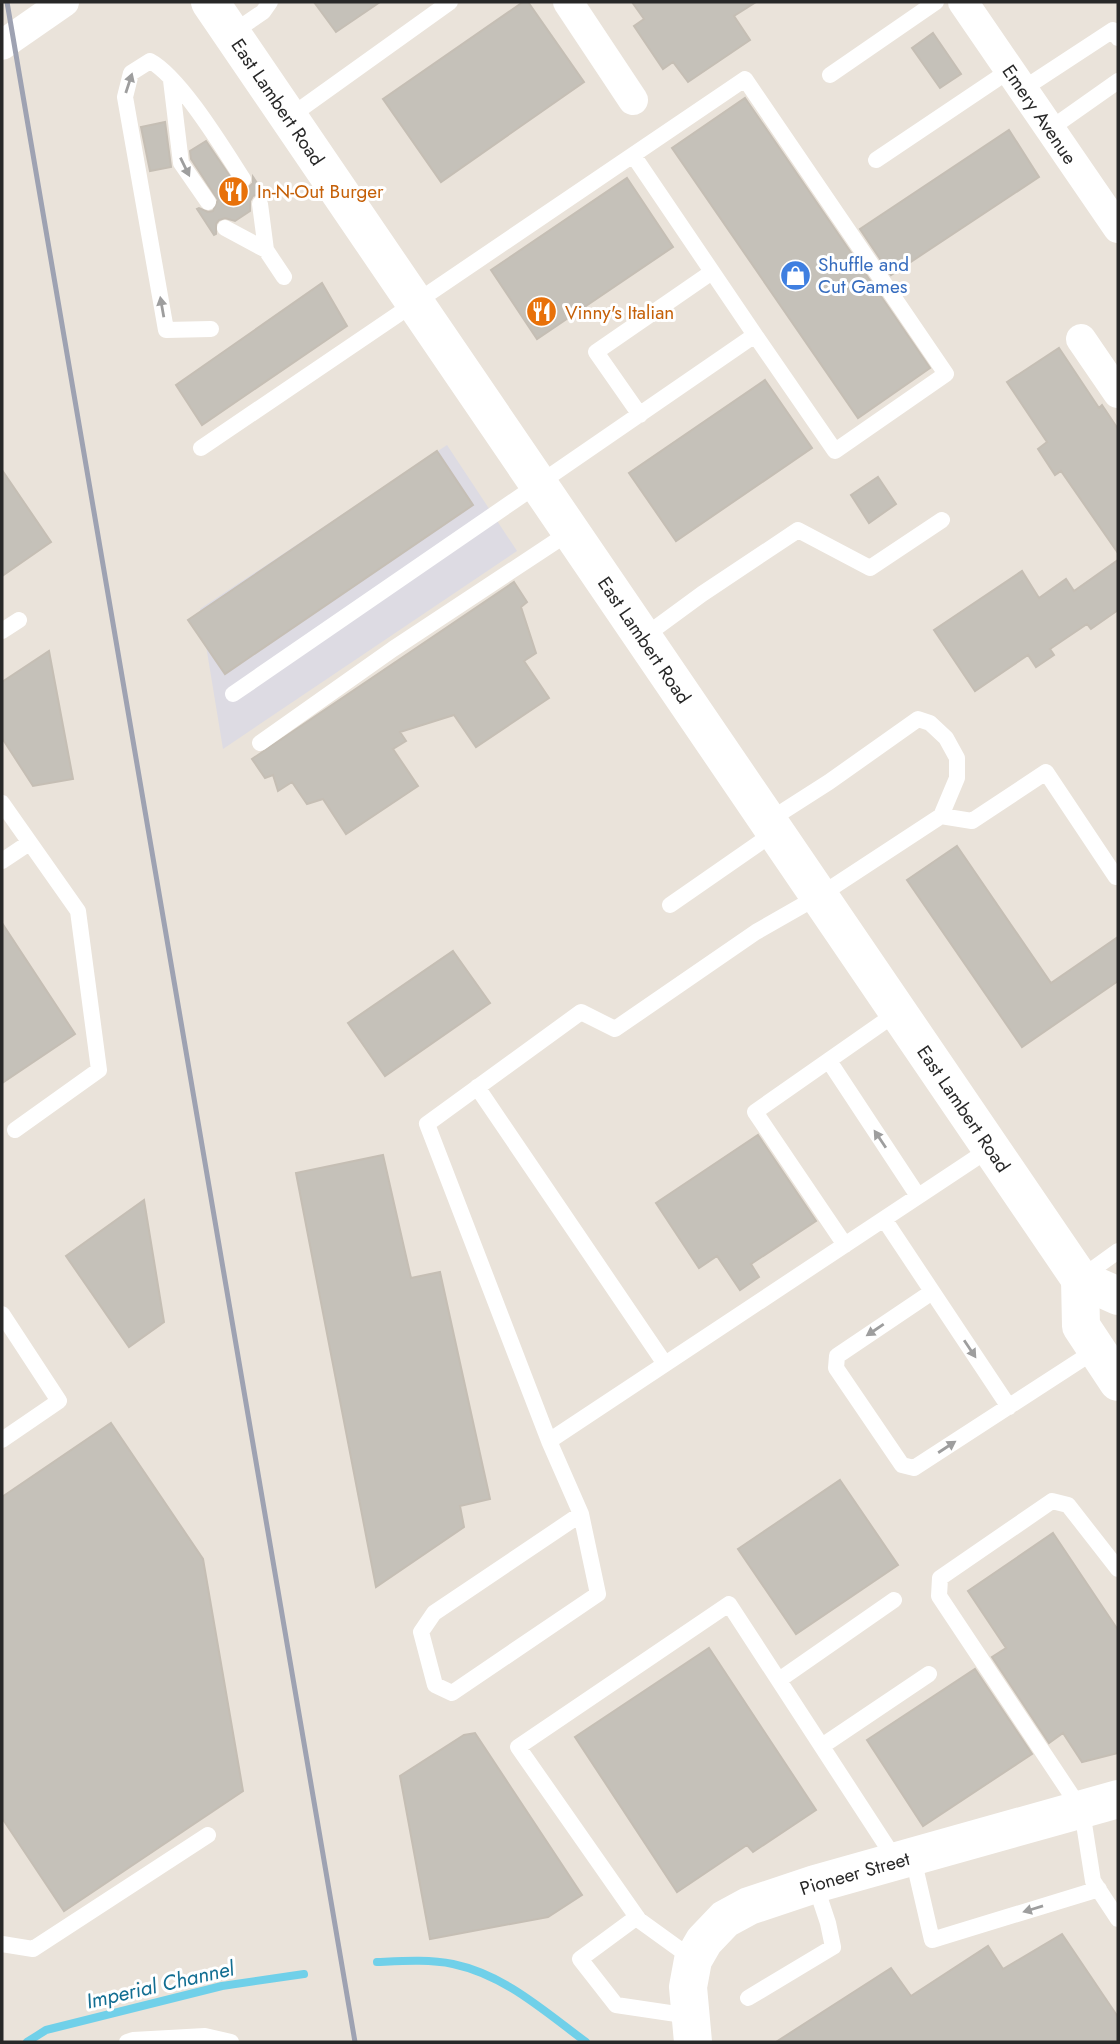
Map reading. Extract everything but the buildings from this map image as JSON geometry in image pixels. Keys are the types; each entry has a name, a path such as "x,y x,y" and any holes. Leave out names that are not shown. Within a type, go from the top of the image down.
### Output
{"main road":[{"name":"East Lambert Road","path":"210,2 1080,1279"},
{"path":"1080,1279 1118,1296"},
{"path":"1080,1279 1089,1338 1118,1382"},
{"name":"Pioneer Street","path":"691,2029 688,1987 693,1959 704,1941 725,1919 748,1906 815,1884 1118,1799"}],"street":[{"path":"2,45 64,2"},
{"path":"568,2 633,100"},
{"name":"Emery Avenue","path":"963,2 1118,228"},
{"path":"1082,339 1118,393"}],"lane":[{"path":"231,33 263,12 270,2"},
{"path":"288,118 450,2"},
{"path":"830,75 936,2"},
{"path":"876,160 1016,80 1113,30 1118,38"},
{"path":"211,329 166,330 125,97 131,73 150,61 163,68 200,115 243,179"},
{"path":"170,78 181,163 208,202"},
{"path":"201,448 745,79 946,374 835,451 633,155"},
{"path":"1050,129 1118,80"},
{"path":"260,204 266,250 284,278"},
{"path":"225,228 266,250"},
{"path":"640,415 596,352 712,272"},
{"path":"233,694 755,335"},
{"path":"642,638 798,530 870,568 942,520"},
{"path":"260,743 393,649 570,532"},
{"path":"2,631 19,620"},
{"path":"581,1514 434,1613 421,1632 435,1685 452,1693 598,1594 581,1514 549,1441 427,1124 581,1012 615,1029 756,932 819,896 941,817 957,778 957,758 946,738 930,723 918,719 829,782 670,905"},
{"path":"941,817 972,821 1046,772 1116,877"},
{"path":"2,803 78,911 99,1070 15,1130"},
{"path":"2,862 29,843"},
{"path":"845,1245 755,1112 898,1012"},
{"path":"829,1061 918,1196"},
{"path":"477,1087 665,1364"},
{"path":"549,1441 991,1148"},
{"path":"884,1219 1009,1406"},
{"path":"1080,1279 1118,1251"},
{"path":"932,1292 837,1356 836,1368 902,1465 914,1468 1009,1406 1089,1338"},
{"path":"2,1314 59,1401 2,1440"},
{"path":"1118,1569 1068,1505 1052,1501 940,1578 939,1596 1082,1811 1093,1881 1118,1919"},
{"path":"779,1680 894,1600"},
{"path":"693,1959 637,1917 518,1747 729,1604 822,1746 905,1860 932,1941 1099,1889"},
{"path":"822,1746 929,1674"},
{"path":"2,1944 33,1949 208,1835"},
{"path":"748,1998 833,1947 815,1884"},
{"path":"637,1917 580,1959 616,2005 691,2029"},
{"path":"127,2042 205,2036 231,2042"}],"shaded area":[{"path":"447,445 517,551 223,749 200,609"}],"waterway":[{"name":"Imperial Channel","path":"377,1962 434,1961 472,1969 507,1985 586,2042"},
{"name":"Imperial Channel","path":"27,2042 46,2030 222,1986 304,1974"}],"railway":[{"path":"7,2 355,2042"}],"place":[{"name":"In-N-Out Burger","path":"234,191"},
{"name":"Shuffle and Cut Games","path":"795,275"},
{"name":"Vinny's Italian","path":"542,312"}]}
